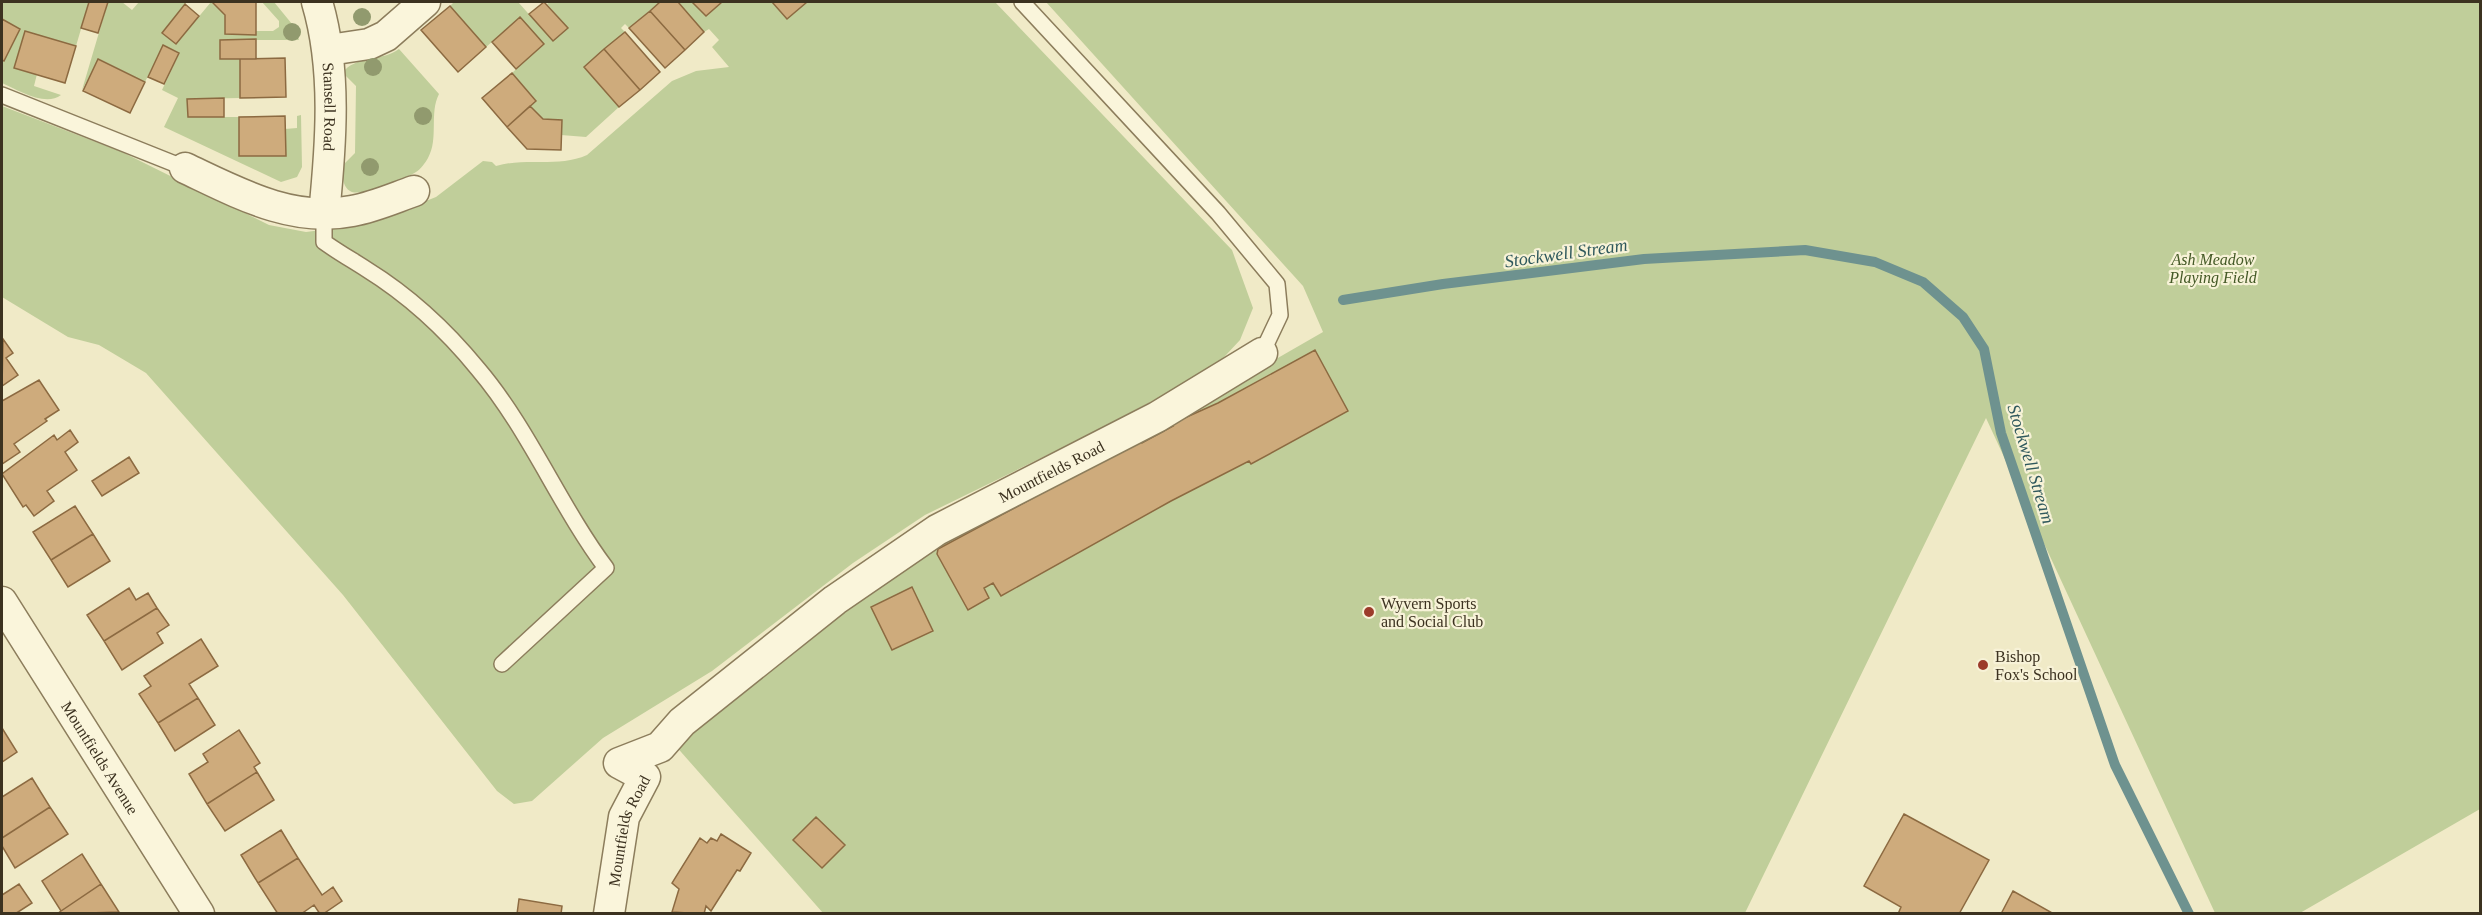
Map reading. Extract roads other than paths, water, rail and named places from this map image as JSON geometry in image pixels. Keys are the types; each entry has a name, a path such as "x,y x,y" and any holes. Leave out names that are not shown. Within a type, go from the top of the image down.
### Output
{"street":[{"name":"Stansell Road","path":"318,2 328,50 328,171 324,214"},
{"path":"328,50 369,44 386,36 425,2"},
{"path":"185,168 242,195 282,210 324,214 352,211 414,191"},
{"name":"Mountfields Road","path":"609,914 624,817 645,777 619,763 660,747 682,723 835,600 938,530 1157,417 1263,353"},
{"name":"Mountfields Avenue","path":"2,602 199,914"}],"lane":[{"name":"Mountfields Road","path":"1022,2 1218,213 1277,284 1280,315 1263,353"},
{"path":"2,95 185,168"},
{"path":"324,214 324,242 368,270 419,309 479,369 504,404 566,510 606,568 502,664"}],"waterway":[{"name":"Stockwell Stream","path":"1343,300 1443,284 1644,259 1805,250 1875,262 1923,282 1963,317 1984,349 2001,433 2115,765 2189,914"}],"place":[{"name":"Wyvern Sports and Social Club","path":"1369,612"},
{"name":"Bishop Fox's School","path":"1983,665"}],"park label":[{"name":"Ash Meadow Playing Field","path":"2213,268"}]}
